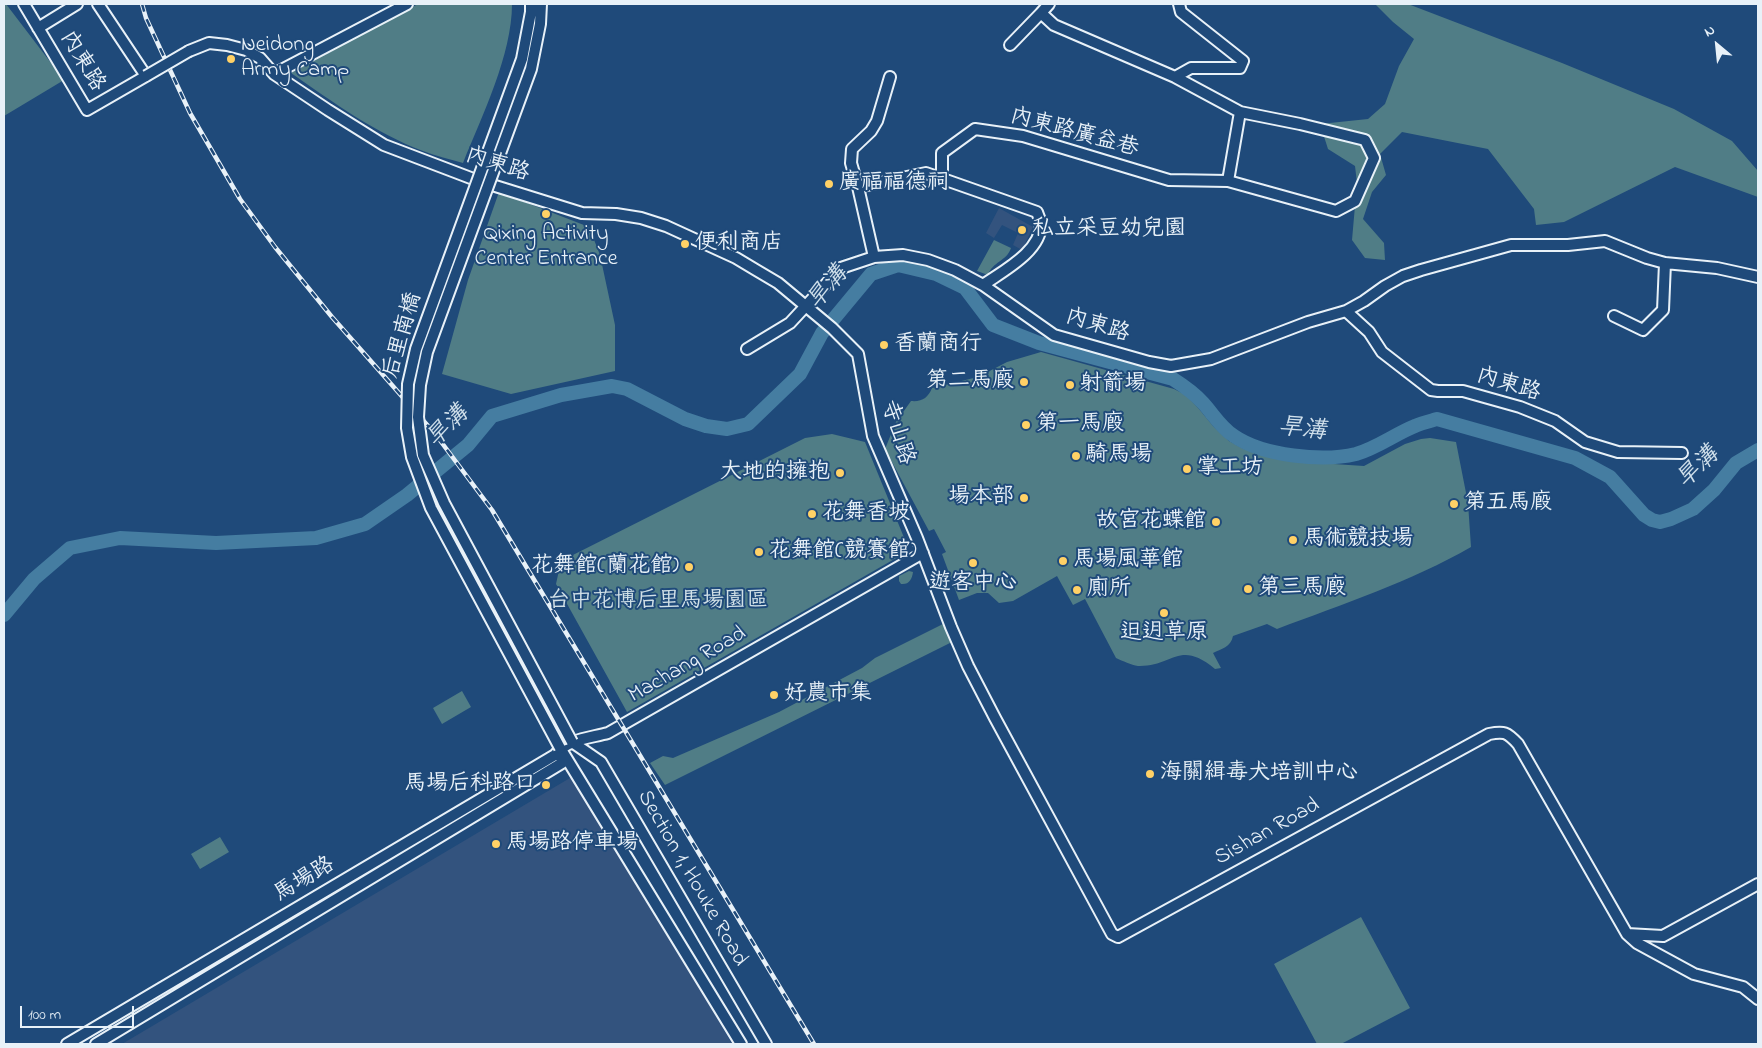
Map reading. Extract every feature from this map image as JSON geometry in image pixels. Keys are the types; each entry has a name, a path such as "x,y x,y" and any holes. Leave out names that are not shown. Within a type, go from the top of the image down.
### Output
{"street":[{"name":"內東路","path":"24,4 87,110 189,51 209,43 240,48 260,58 274,74 384,145 476,180 582,212 641,218 666,226 736,258 778,283 820,318"},
{"path":"38,28 77,4"},
{"path":"98,4 146,76"},
{"path":"274,74 407,4"},
{"name":"后里南橋","path":"531,4 522,59 416,349 408,384 407,428 412,457 431,508 560,748"},
{"name":"后里南橋","path":"540,4 540,24 531,68 426,352 420,384 418,417 423,455 444,503 572,742"},
{"path":"1010,45 1049,4"},
{"path":"1175,77 1191,68 1240,68 1243,61 1181,12 1179,4"},
{"name":"內東路廣益巷","path":"942,178 942,153 974,129 1022,136 1170,180 1228,181 1336,212 1355,201 1374,158 1364,140 1300,124 1240,112 1175,77 1054,25 1041,13"},
{"path":"874,257 851,163 852,149 877,121 890,76"},
{"path":"1228,181 1240,112"},
{"path":"858,187 926,173 1037,212 1041,224 1036,239 1028,253 983,285"},
{"name":"內東路","path":"805,306 840,268 874,257 903,255 928,260 955,270 983,285 1054,335 1149,362 1171,366 1210,358 1308,322 1346,311 1403,276 1511,245 1568,245 1605,241 1647,258 1665,263 1717,268 1758,277"},
{"path":"1614,316 1642,330 1663,310 1665,263"},
{"path":"747,349 790,323 805,306"},
{"name":"內東路","path":"1346,311 1369,332 1382,352 1431,390 1438,392 1463,391 1520,407 1555,421 1585,442 1618,452 1682,453"},
{"name":"寺山路","path":"820,318 858,354 873,436 923,553"},
{"name":"Machang Road","path":"572,742 608,733 923,553"},
{"name":"Sishan Road","path":"923,553 968,666 994,718 1112,934 1118,936 1489,734 1502,731 1511,736 1518,744 1626,934 1637,943 1694,974 1743,987 1758,999"},
{"name":"馬場路","path":"67,1044 555,755 560,748 572,742"},
{"name":"Section 1, Houke Road","path":"572,742 601,762 766,1044"},
{"name":"馬場路","path":"96,1044 562,764 560,748"},
{"name":"Section 1, Houke Road","path":"560,748 741,1044"},
{"path":"1626,934 1663,936 1758,884"}],"shaded area":[{"name":"私立采豆幼兒園","path":"999,208 1033,227 1022,250 1013,245 1018,233 1002,225 994,238 986,233"},
{"path":"575,775 582,776 587,780 643,877 661,922 732,1044 122,1044"}],"green space":[{"path":"4,4 6,4 64,80 4,116"},
{"path":"418,4 512,4 511,24 502,64 463,163 405,144 371,126 291,73"},
{"path":"1375,4 1408,4 1562,63 1674,109 1732,141 1758,171 1758,197 1675,167 1564,222 1536,225 1534,209 1488,149 1402,132 1380,154 1386,175 1372,192 1363,219 1384,243 1385,260 1365,258 1352,240 1357,183 1355,166 1328,149 1320,124 1368,119 1385,104 1399,66 1414,39"},
{"path":"499,192 589,227 600,255 615,325 615,371 511,394 442,374 468,280"},
{"path":"994,240 1011,248 988,275 977,271"},
{"path":"1041,352 1174,389 1186,395 1229,441 1244,449 1288,461 1364,466 1405,444 1421,439 1430,438 1456,442 1468,503 1471,547 1400,582 1327,611 1277,629 1267,624 1233,636 1228,645 1213,653 1221,668 1215,669 1203,660 1184,655 1160,663 1138,666 1116,658 1085,599 1073,605 1057,576 1013,601 999,603 988,593 977,593 959,600 942,554 946,552 934,529 929,531 885,449 896,422 911,401 924,399 932,388 978,377 1007,362"},
{"name":"台中花博后里馬場園區","path":"832,434 865,442 905,540 898,557 627,712 556,584 561,561 805,438"},
{"path":"909,571 913,572 911,579 906,584 901,584 899,576"},
{"path":"943,624 952,642 665,785 650,763 663,756 673,758 779,712 862,668 875,658"},
{"path":"462,691 471,707 442,724 433,708"},
{"path":"220,837 229,852 200,869 191,854"},
{"path":"1361,917 1410,1008 1341,1044 1317,1044 1274,964"}],"waterway":[{"name":"旱溝","path":"4,615 34,579 70,548 120,538 216,543 316,538 365,524 407,495 468,445 492,416 561,395 612,386 627,389 685,419 706,426 727,429 748,424 800,374 822,333 871,274 898,265 936,274 965,288 993,325 1039,343 1173,379 1196,396 1229,433 1246,443 1277,453 1311,457 1356,454 1417,425 1437,419 1575,458 1610,477 1644,515 1660,522 1693,509 1714,490 1736,463 1758,450"}],"railway":[{"path":"142,4 146,18 190,113 240,199 275,247 332,317 436,435 492,510 814,1044"}],"place":[{"name":"Neidong Army Camp","path":"231,59"},
{"name":"廣福福德祠","path":"829,184"},
{"name":"Qixing Activity Center Entrance","path":"546,214"},
{"name":"私立采豆幼兒園","path":"1022,230"},
{"name":"便利商店","path":"685,244"},
{"name":"香蘭商行","path":"884,345"},
{"name":"第二馬廄","path":"1024,382"},
{"name":"射箭場","path":"1070,385"},
{"name":"第一馬廄","path":"1026,425"},
{"name":"騎馬場","path":"1076,456"},
{"name":"掌工坊","path":"1187,469"},
{"name":"大地的擁抱","path":"840,473"},
{"name":"場本部","path":"1024,498"},
{"name":"第五馬廄","path":"1454,504"},
{"name":"花舞香坡","path":"812,514"},
{"name":"故宮花蝶館","path":"1216,522"},
{"name":"馬術競技場","path":"1293,540"},
{"name":"花舞館(競賽館)","path":"759,552"},
{"name":"馬場風華館","path":"1063,561"},
{"name":"遊客中心","path":"973,563"},
{"name":"花舞館(蘭花館)","path":"689,567"},
{"name":"第三馬廄","path":"1248,589"},
{"name":"廁所","path":"1077,590"},
{"name":"𨑨迌草原","path":"1164,613"},
{"name":"好農市集","path":"774,695"},
{"name":"海關緝毒犬培訓中心","path":"1150,774"},
{"name":"馬場后科路口","path":"546,785"},
{"name":"馬場路停車場","path":"496,844"}]}
